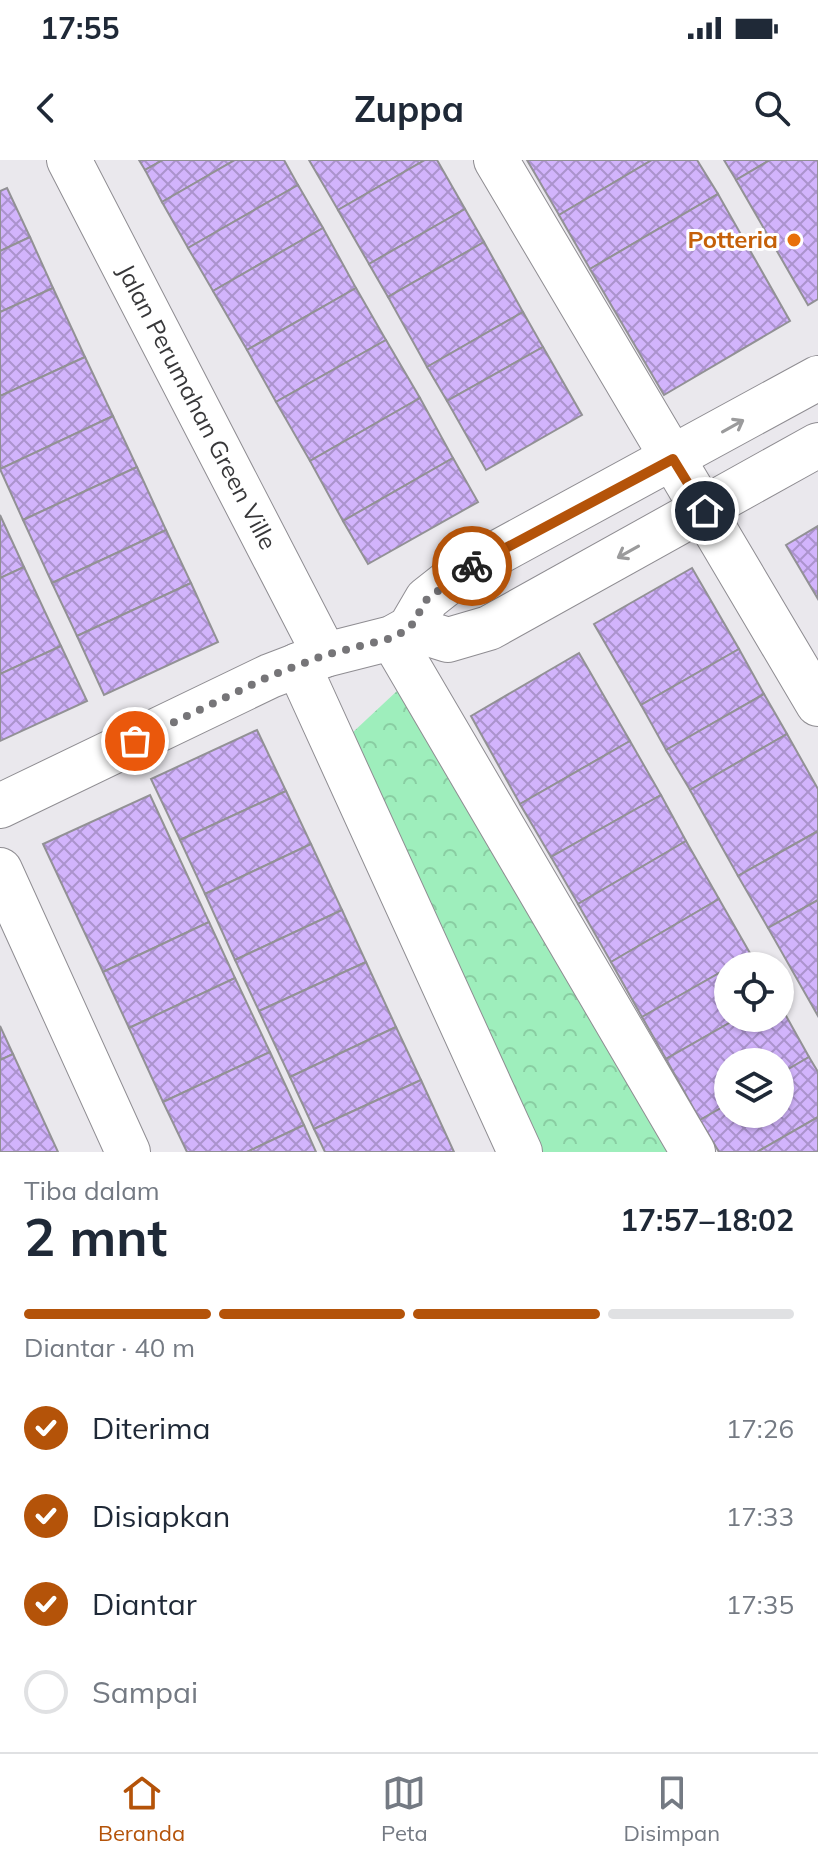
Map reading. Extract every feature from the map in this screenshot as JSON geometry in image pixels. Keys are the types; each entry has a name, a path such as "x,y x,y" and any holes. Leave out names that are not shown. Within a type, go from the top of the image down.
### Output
{"street":[{"name":"Jalan Perumahan Green Ville","path":"69,160 312,660 520,1152"},
{"path":"496,160 818,704"},
{"path":"401,633 427,599 460,573 818,378"},
{"path":"0,806 312,660 401,633 448,640 489,628 705,511 818,445"},
{"path":"401,633 693,1152"},
{"path":"0,870 128,1152"}],"green space":[{"path":"413,676 683,1152 522,1152 336,748"}],"building":[{"path":"139,160 163,160 145,170"},
{"path":"163,160 235,160 162,202 145,170"},
{"path":"235,160 284,160 298,185 188,248 162,202"},
{"path":"309,160 425,160 338,210"},
{"path":"425,160 437,160 465,209 369,264 338,210"},
{"path":"527,160 652,160 559,215"},
{"path":"652,160 697,160 718,194 590,269 559,215"},
{"path":"724,160 770,160 736,180"},
{"name":"Potteria","path":"770,160 818,160 818,299 808,305 736,180"},
{"path":"298,185 323,228 213,291 188,248"},
{"path":"7,188 30,237 0,251 0,191"},
{"path":"718,194 790,321 664,395 590,269"},
{"path":"465,209 484,242 388,297 369,264"},
{"path":"323,228 356,288 247,350 213,291"},
{"path":"30,237 53,288 0,312 0,251"},
{"path":"484,242 523,312 427,367 388,297"},
{"path":"53,288 85,357 0,396 0,312"},
{"path":"356,288 386,340 276,402 247,350"},
{"path":"523,312 543,347 447,401 427,367"},
{"path":"386,340 420,398 310,461 276,402"},
{"path":"543,347 582,415 486,470 447,401"},
{"path":"85,357 113,416 0,469 0,396"},
{"path":"420,398 453,458 343,521 310,461"},
{"path":"113,416 137,467 23,520 0,469"},
{"path":"453,458 478,502 368,564 343,521"},
{"path":"137,467 166,530 52,583 23,520"},
{"path":"0,515 24,567 0,578"},
{"path":"818,526 818,599 786,545"},
{"path":"166,530 191,583 77,636 52,583"},
{"path":"24,567 61,646 0,674 0,578"},
{"path":"692,568 739,649 641,705 594,624"},
{"path":"191,583 218,642 104,695 77,636"},
{"path":"61,646 87,701 0,741 0,674"},
{"path":"739,649 764,694 666,750 641,705"},
{"path":"579,653 630,741 520,804 471,716"},
{"path":"764,694 787,734 690,790 666,750"},
{"path":"257,730 286,791 180,840 151,779"},
{"path":"787,734 818,789 818,831 738,876 690,790"},
{"path":"630,741 661,795 551,857 520,804"},
{"path":"286,791 311,844 205,894 180,840"},
{"path":"150,795 209,922 103,972 43,844"},
{"path":"661,795 686,841 578,904 551,857"},
{"path":"818,831 818,900 768,928 738,876"},
{"path":"686,841 719,899 611,962 578,904"},
{"path":"311,844 342,910 235,960 205,894"},
{"path":"719,899 749,952 714,952 714,976 642,1017 611,962"},
{"path":"818,900 818,1016 794,974 794,952 782,952 768,928"},
{"path":"342,910 366,962 259,1011 235,960"},
{"path":"209,922 235,978 129,1028 103,972"},
{"path":"366,962 396,1027 290,1077 259,1011"},
{"path":"714,976 714,1032 666,1059 642,1017"},
{"path":"235,978 270,1052 163,1102 129,1028"},
{"path":"0,1026 13,1054 0,1060"},
{"path":"396,1027 421,1080 314,1129 290,1077"},
{"path":"794,1030 809,1057 794,1066 794,1048 714,1048 714,1112 700,1120 666,1059 714,1032"},
{"path":"270,1052 304,1125 247,1152 187,1152 163,1102"},
{"path":"13,1054 58,1152 0,1152 0,1060"},
{"path":"809,1057 818,1072 818,1117 757,1152 719,1152 700,1120 714,1112 714,1128 794,1128 794,1066"},
{"path":"421,1080 454,1152 325,1152 314,1129"},
{"path":"818,1117 818,1152 757,1152"},
{"path":"304,1125 316,1152 247,1152"}],"way so far":[{"path":"135,741 270,676 325,655 392,638 410,628 427,599 472,566"}],"place":[{"name":"Potteria","path":"794,240"}],"route":[{"path":"472,566 673,459 705,511"}]}
